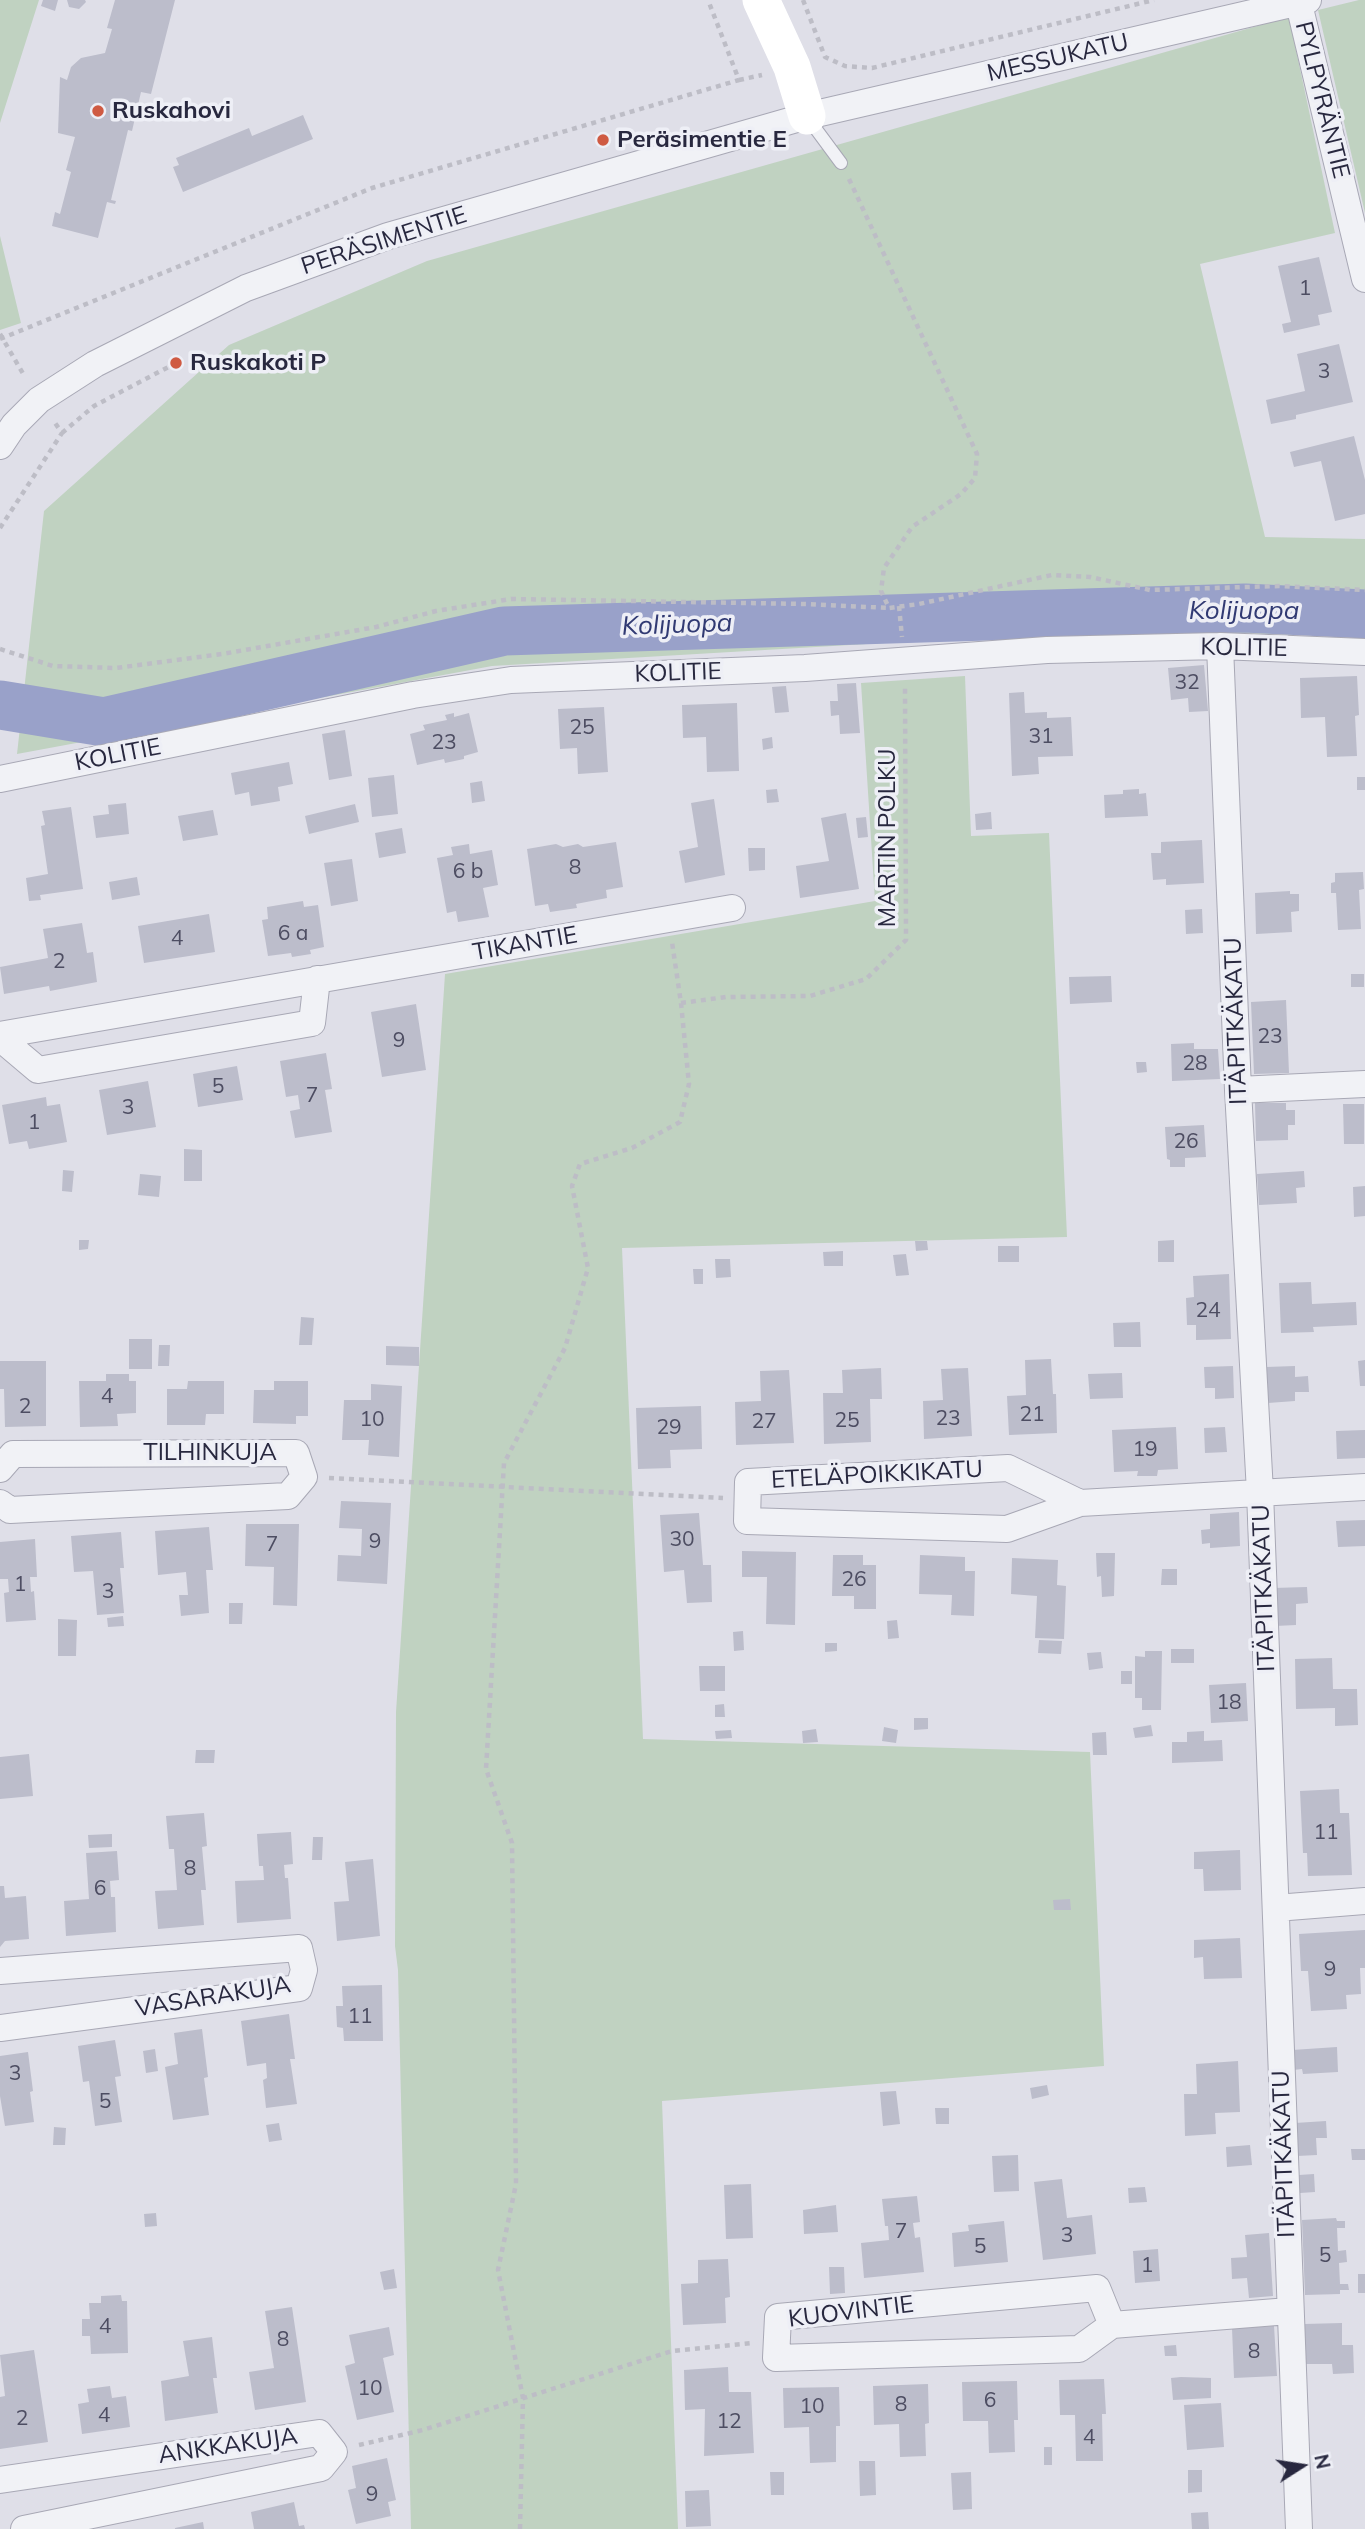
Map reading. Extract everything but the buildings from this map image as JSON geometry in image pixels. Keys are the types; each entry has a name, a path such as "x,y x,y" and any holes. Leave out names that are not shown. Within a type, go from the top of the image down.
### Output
{"street":[{"path":"761,0 792,67 807,116"},
{"name":"MESSUKATU","path":"807,116 1301,1"},
{"name":"PYLPYRÄNTIE","path":"1301,1 1365,279"},
{"name":"PERÄSIMENTIE","path":"0,446 14,425 39,400 95,365 246,288 388,236 807,116"},
{"name":"KOLITIE","path":"0,779 414,695 511,680 805,668 1047,650 1220,646 1365,652"},
{"name":"ITÄPITKÄKATU","path":"1220,646 1238,1090 1260,1492 1299,2529"},
{"name":"TIKANTIE","path":"0,1036 732,908"},
{"name":"TIKANTIE","path":"0,1036 38,1070 312,1023 317,979"},
{"path":"1238,1090 1365,1084"},
{"name":"TILHINKUJA","path":"0,1469 13,1454 296,1453 304,1477 288,1496 10,1510 0,1503"},
{"name":"ETELÄPOIKKIKATU","path":"1080,1503 1008,1468 748,1482 747,1521 1007,1529 1080,1503 1365,1487"},
{"path":"1276,1908 1365,1901"},
{"name":"VASARAKUJA","path":"0,1970 299,1948 304,1970 299,1988 0,2028"},
{"name":"KUOVINTIE","path":"1097,2288 1112,2325 1079,2349 776,2358 778,2317 1097,2288"},
{"path":"1112,2325 1289,2311"},
{"name":"ANKKAKUJA","path":"0,2480 319,2433 334,2452 321,2468 24,2529"}],"lane":[{"path":"807,116 841,163"}],"path":[{"path":"0,339 372,188 739,80 708,0"},
{"path":"803,0 825,57 845,66 872,68 1154,0"},
{"path":"841,163 977,454 975,478 961,494 912,527 884,568 881,592 889,608"},
{"path":"62,433 94,406 176,363"},
{"path":"0,649 53,666 117,668 376,627 436,611 511,599 889,608 1052,575 1090,577 1150,590 1279,586 1365,590"},
{"name":"MARTIN POLKU","path":"681,1003 726,998 810,996 866,979 906,940 905,661"},
{"path":"520,2529 523,2398 498,2270 516,2184 512,1843 486,1769 504,1463 565,1348 588,1268 572,1186 580,1164 632,1148 680,1122 689,1084 681,1003 668,919"},
{"path":"304,1477 748,1499"},
{"path":"334,2452 424,2430 673,2351 777,2341"}],"green space":[{"path":"0,0 39,0 0,123"},
{"path":"1365,0 1365,213 1318,10"},
{"path":"1289,17 1335,233 1200,264 1265,537 1365,539 1365,637 1237,633 1055,633 492,666 17,754 44,511 229,345 427,261"},
{"path":"0,236 21,323 0,330"},
{"path":"965,676 971,836 1049,833 1067,1237 622,1248 643,1739 1090,1752 1104,2066 662,2101 678,2529 411,2529 398,1970 395,1946 396,1712 445,974 875,901 861,683"}],"waterway":[{"name":"Kolijuopa","path":"0,705 104,722 504,631 1245,608 1365,614"}],"place":[{"name":"Ruskahovi","path":"98,111"},
{"name":"Peräsimentie E","path":"603,140"},
{"name":"Ruskakoti P","path":"176,363"}]}
